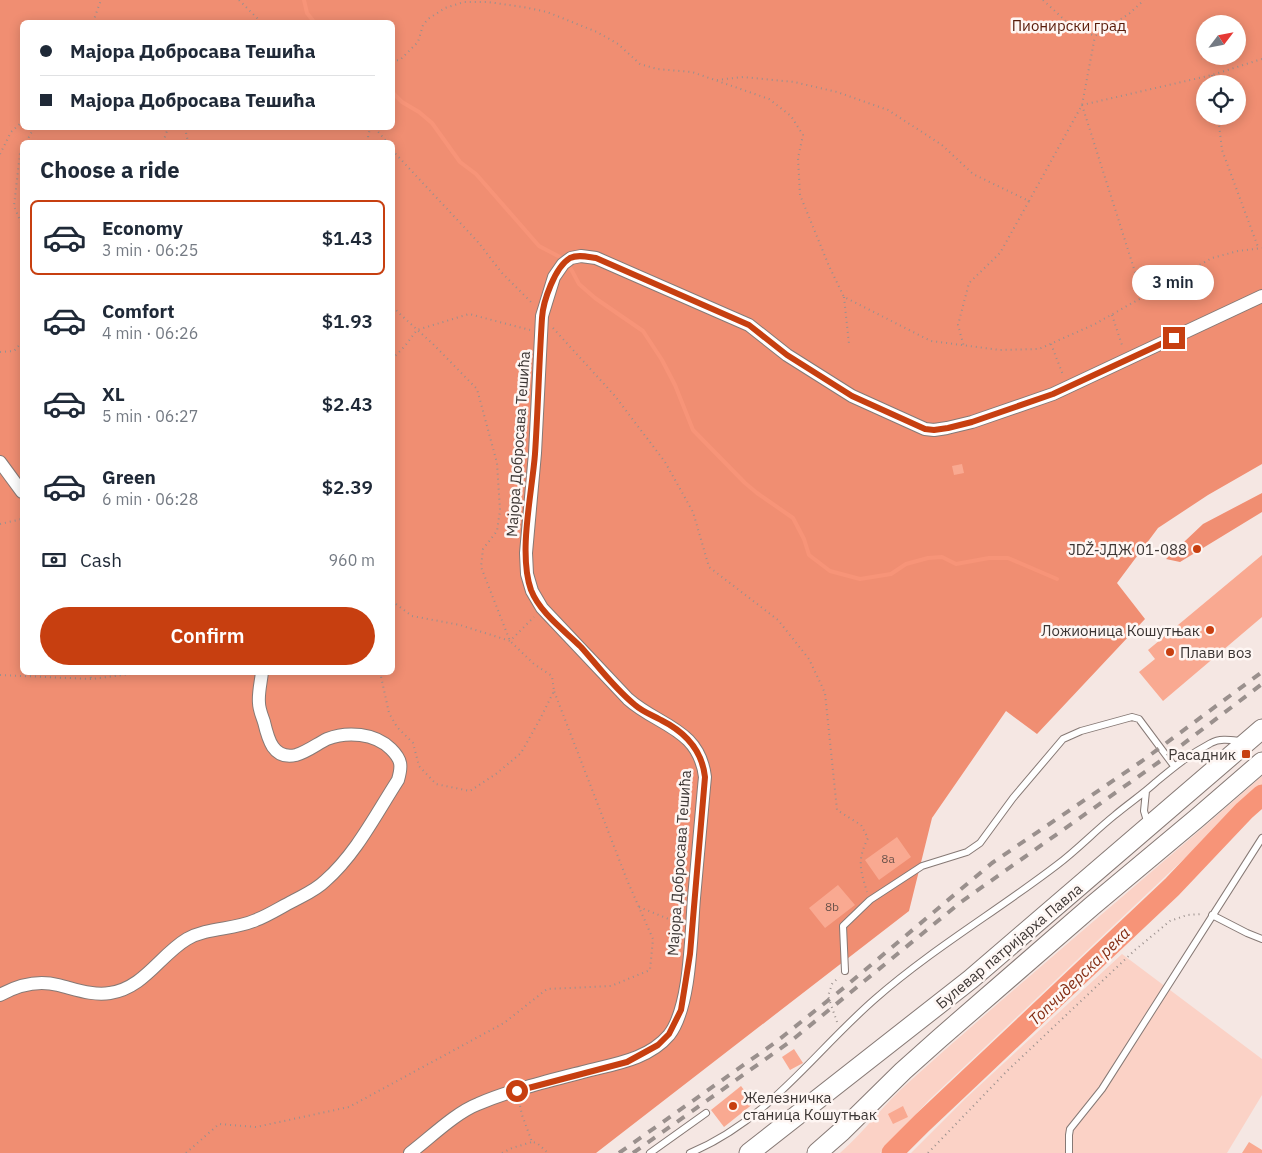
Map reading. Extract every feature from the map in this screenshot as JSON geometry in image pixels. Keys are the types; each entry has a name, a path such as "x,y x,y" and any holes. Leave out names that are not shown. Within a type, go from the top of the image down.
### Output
{"main road":[{"name":"Булевар патријарха Павла","path":"749,1153 971,979 1255,735"},
{"name":"Булевар патријарха Павла","path":"817,1153 940,1038 1262,762"}],"street":[{"name":"Мајора Добросава Тешића","path":"410,1153 459,1114 476,1104 517,1091 627,1062 658,1045 669,1034 681,1010 690,954 705,777 698,752 690,741 676,728 644,712 628,699 542,608 532,591 527,574 526,553 535,453 542,316 554,277 567,261 581,256 596,258 749,325 787,355 852,396 925,429 934,430 972,422 1068,388 1262,296"},
{"path":"0,462 20,489"},
{"path":"0,995 18,987 45,983 101,994 122,990 144,977 179,944 190,937 217,928 255,921 310,892 330,877 353,849 398,780 402,769 402,762 383,743 355,734 328,739 295,755 287,756 278,752 268,740 259,703 262,675"}],"lane":[{"path":"845,970 843,926 870,900 922,866 966,852 980,843 1013,798 1062,739 1081,730 1132,717 1139,719 1174,766"},
{"path":"690,1153 715,1142 756,1115 786,1088 873,1000 918,964 1058,864 1174,766 1214,742 1255,735"},
{"path":"1146,791 1144,811 1149,826"},
{"path":"1069,1153 1068,1135 1073,1124 1102,1089 1262,838"},
{"path":"1212,915 1262,939"},
{"path":"650,1153 706,1113"}],"path":[{"path":"94,20 101,0"},
{"path":"238,0 259,20"},
{"path":"1043,0 1070,25 1095,36"},
{"path":"964,347 958,325 969,284 1000,253 1082,105 1095,36 1144,0"},
{"path":"395,61 400,60 418,42 423,25 428,19 445,8 464,2 488,2 547,12 597,32 618,44 640,64 692,72 770,99 791,116 803,135 798,158 800,195 829,266 844,296 849,344"},
{"path":"1212,75 1262,59"},
{"path":"715,80 743,77 794,82 837,92 888,110 942,145 973,174 1029,202"},
{"path":"1082,105 1196,79"},
{"path":"1082,105 1143,296"},
{"path":"0,154 12,132 20,124"},
{"path":"1219,125 1222,150 1258,248"},
{"path":"377,130 385,140"},
{"path":"20,153 14,206 20,220"},
{"path":"395,153 478,242 502,273 531,302 615,396 665,462 693,512 709,567 778,620 809,659 825,693 837,810 860,825 868,838 861,852 861,871 870,900"},
{"path":"844,296 931,341 964,347 1000,350 1039,349 1095,324 1212,258 1238,251 1262,248"},
{"path":"186,1153 219,1124 256,1126 348,1107 504,1023 547,989 611,986 650,970 652,939 554,691 552,676 534,664 510,641 481,567 483,549 497,531 500,510 497,463 477,389 395,309"},
{"path":"395,355 406,346 417,330 469,314 542,333"},
{"path":"1112,315 1127,360"},
{"path":"0,352 14,351 20,344"},
{"path":"1051,344 1068,388"},
{"path":"0,524 20,519"},
{"path":"395,603 412,616 460,625 510,641"},
{"path":"510,641 542,608"},
{"path":"0,675 92,679 123,675"},
{"path":"91,675 92,679"},
{"path":"381,675 389,713 397,728 413,743 420,766 436,784 470,791 496,774 521,753 554,691"},
{"path":"639,907 692,928"},
{"path":"928,1153 1001,1078 1135,950 1170,921 1187,914 1212,915"},
{"path":"839,1034 837,1020 828,996 832,984 845,970"},
{"path":"517,1091 522,1115 532,1142"},
{"path":"502,1153 532,1142 537,1143 548,1153"}],"shaded area":[{"path":"1262,776 1262,785 929,1100 880,1153 840,1153 909,1082"},
{"path":"1122,954 1262,1059 1262,1095 1227,1153 911,1153 966,1098"}],"green space":[{"name":"Пионирски град","path":"0,0 1262,0 1262,464 1208,495 1158,528 1117,583 1145,619 1037,734 1006,711 932,818 909,911 596,1153 0,1153"},
{"path":"1262,493 1262,512 1180,562 1166,559 1203,524"}],"building":[{"path":"962,464 964,473 954,475 952,466"},
{"name":"Ложионица Кошутњак","path":"1262,555 1262,617 1163,701 1139,672 1155,659 1148,650"},
{"path":"897,837 911,857 879,880 865,860"},
{"path":"838,885 855,905 825,928 809,908"},
{"path":"794,1049 803,1063 790,1070 782,1057"},
{"name":"Железничка станица Кошутњак","path":"741,1086 754,1103 724,1127 711,1110"},
{"path":"903,1106 908,1117 893,1124 888,1114"},
{"path":"1249,1142 1262,1150 1262,1153 1242,1153"}],"waterway":[{"path":"304,0 307,13 312,20"},
{"path":"395,95 432,123 460,162 476,174 539,246 560,257 571,269 579,284 595,298 643,331 662,360 675,385 693,430 745,483 793,518 804,539 809,555 830,571 860,579 891,574 906,564 928,558 942,557 956,564 989,558 1008,558 1057,579"},
{"name":"Топчидерска река","path":"892,1153 1172,887 1244,811 1262,795"}],"railway":[{"path":"619,1153 776,1042 846,986 992,863 1142,761 1262,672"},
{"path":"633,1153 791,1041 961,902 1166,757 1262,684"}],"place":[{"name":"JDŽ-JДЖ 01-088","path":"1197,549"},
{"name":"Ложионица Кошутњак","path":"1210,630"},
{"name":"Плави воз","path":"1170,652"},
{"name":"Расадник","path":"1246,754"},
{"name":"Железничка станица Кошутњак","path":"733,1106"}],"route":[{"path":"517,1091 627,1062 658,1045 669,1034 681,1010 690,954 705,777 702,761 690,741 676,728 644,712 628,699 542,608 532,591 527,574 526,553 535,453 542,316 554,277 563,264 571,258 581,256 596,258 749,325 787,355 852,396 925,429 948,428 972,422 1053,394 1174,338"}]}
